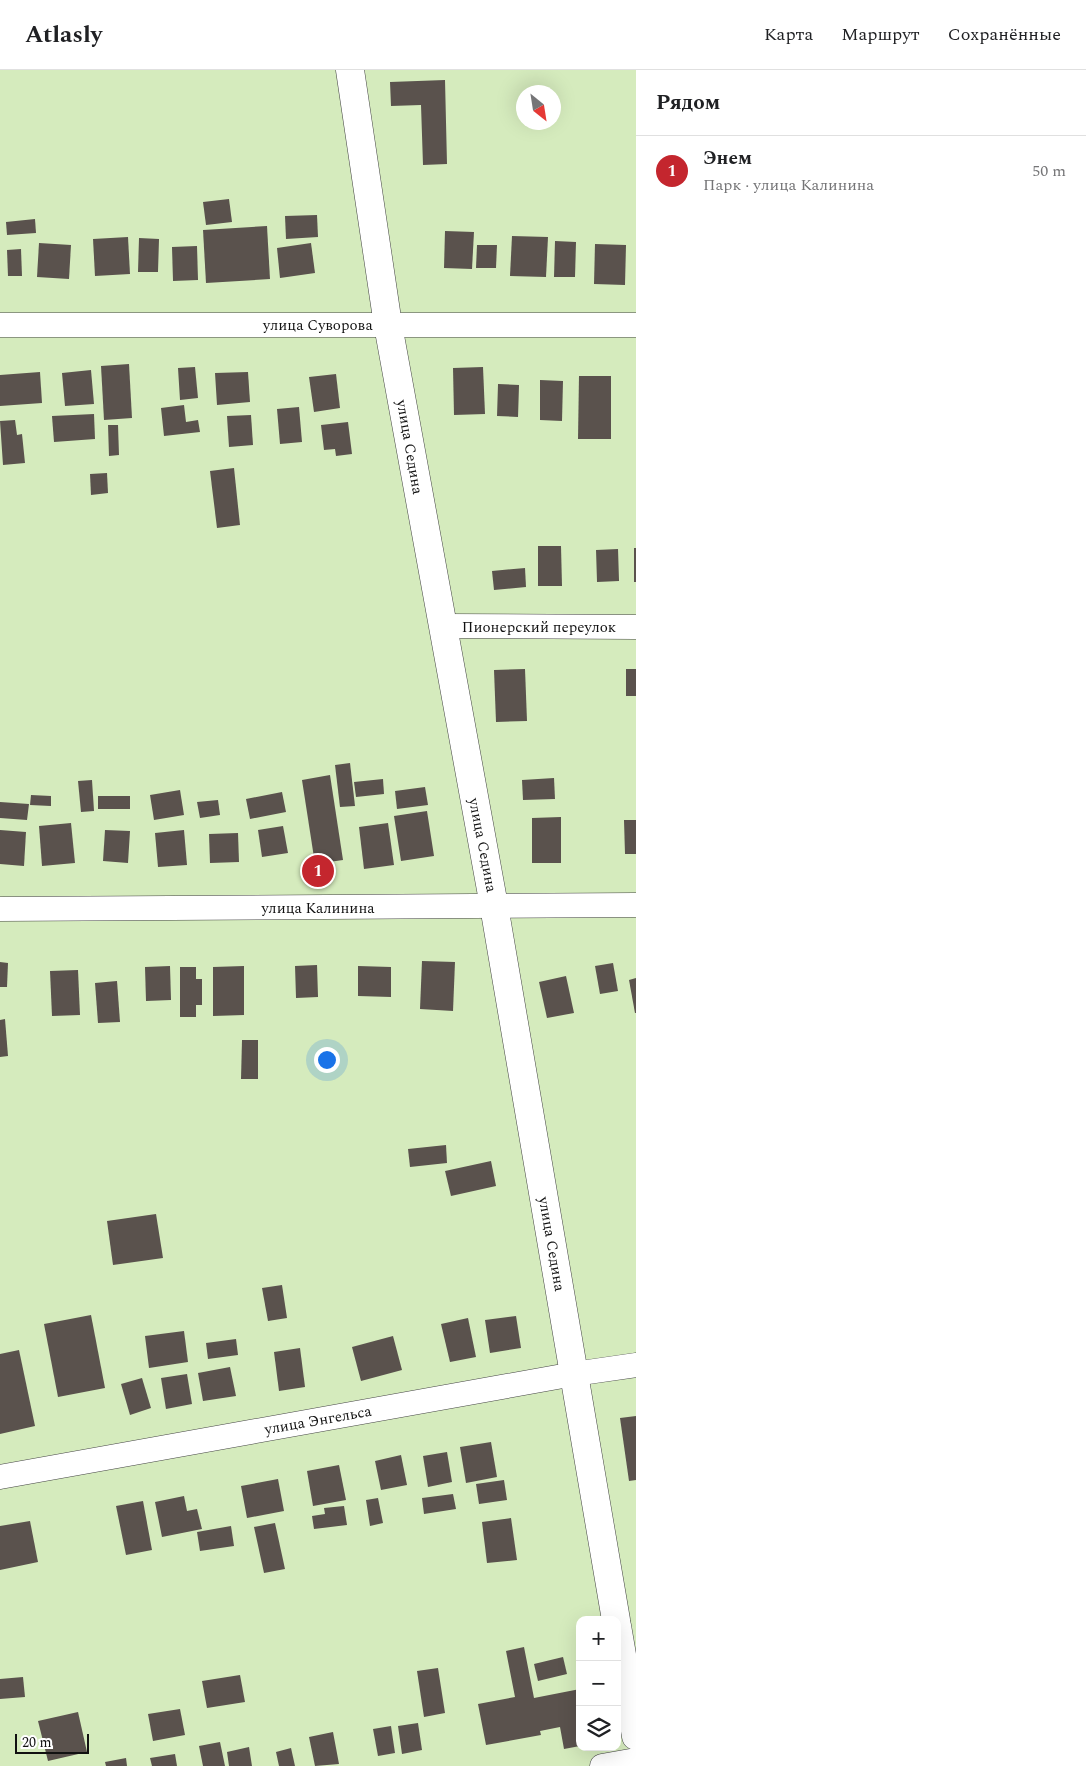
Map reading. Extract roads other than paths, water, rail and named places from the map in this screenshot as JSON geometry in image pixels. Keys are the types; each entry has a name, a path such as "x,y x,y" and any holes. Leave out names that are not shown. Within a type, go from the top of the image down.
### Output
{"street":[{"name":"улица Седина","path":"350,70 388,325 494,906 615,1616"},
{"name":"улица Суворова","path":"0,325 636,325"},
{"name":"Пионерский переулок","path":"442,626 636,627"},
{"name":"улица Калинина","path":"0,910 636,905"},
{"name":"улица Энгельса","path":"0,1477 574,1374 636,1365"},
{"path":"621,1649 636,1736"},
{"path":"602,1766 636,1760"}],"place":[{"name":"Энем","path":"318,871"}]}
